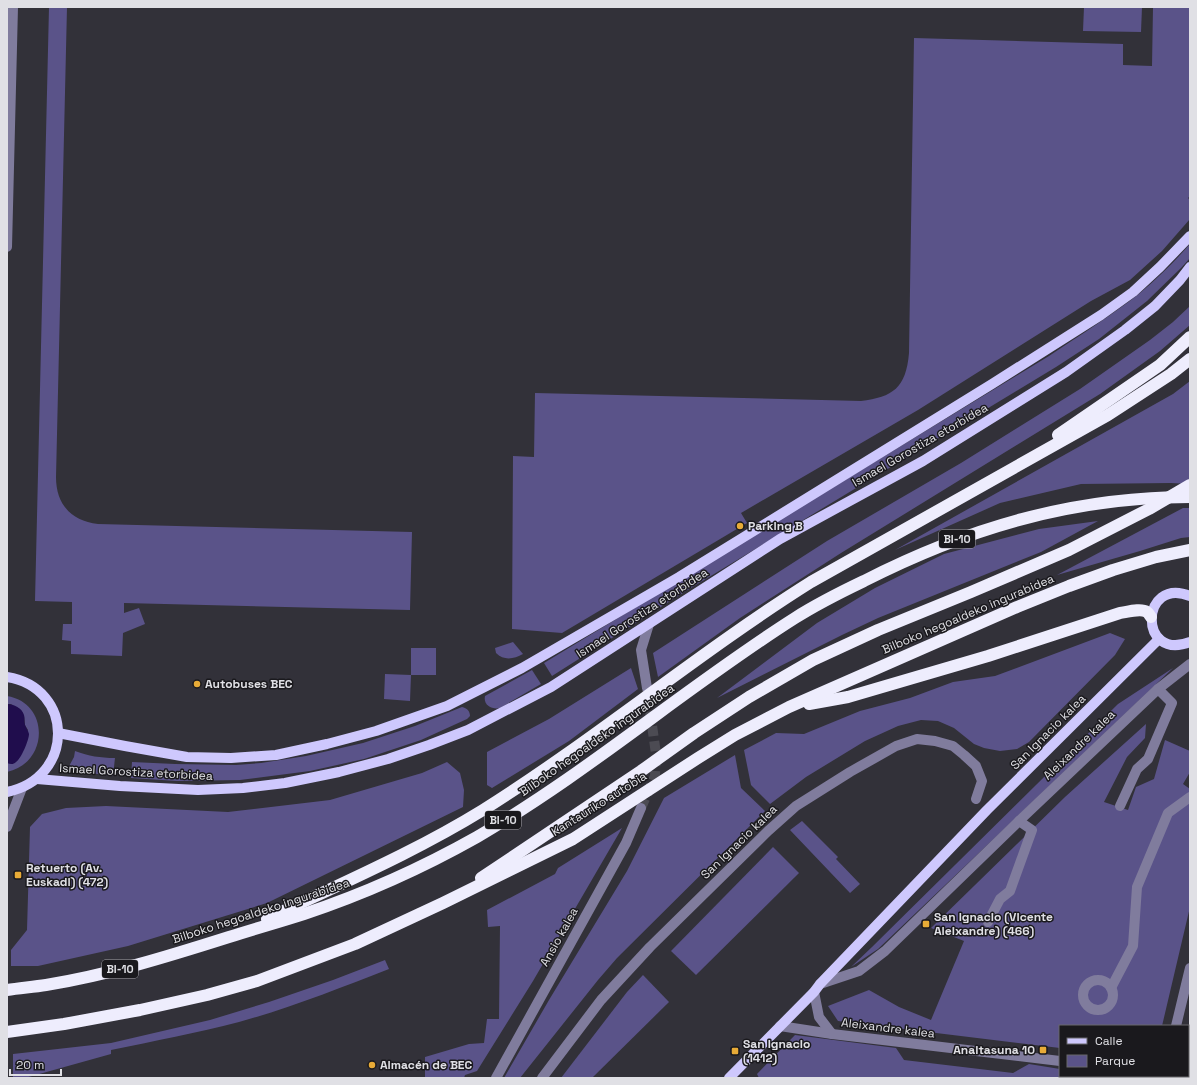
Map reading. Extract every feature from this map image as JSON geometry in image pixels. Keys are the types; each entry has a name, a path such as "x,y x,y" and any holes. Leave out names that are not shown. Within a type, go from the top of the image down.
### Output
{"highway":[{"path":"996,478 1160,365 1190,337"},
{"path":"230,936 367,872 432,839 482,810 570,751 775,604 811,582 1108,415 1171,374 1190,359"},
{"path":"7,1032 140,1010 207,996 264,978 355,944 443,903 641,771 694,733 749,697 813,660 878,630 1069,550 1149,509 1190,485"},
{"name":"Bilboko hegoaldeko ingurabidea","path":"7,990 47,985 85,977 186,951 230,936 305,914 350,898 419,868 478,836 586,767 748,650 798,616 842,591 935,548 977,532 1028,517 1060,510 1127,500 1163,497 1190,497"},
{"name":"Bilboko hegoaldeko ingurabidea","path":"764,720 790,707 1069,586 1112,570 1156,557 1190,550"},
{"path":"790,707 848,697 988,656 1132,611 1143,610 1151,617"},
{"name":"Kantauriko autobia","path":"443,903 573,839 698,758 735,735 764,720"}],"main road":[{"name":"Ismael Gorostiza etorbidea","path":"58,733 188,757 231,758 276,755 327,744 376,731 447,706 522,668 679,577 992,384 1100,315 1133,292 1190,236"},
{"name":"Ismael Gorostiza etorbidea","path":"37,779 120,786 198,790 243,788 286,783 339,772 388,759 468,730 551,687 780,539 923,461 1066,372 1125,330 1155,306 1180,280 1190,267"},
{"path":"1190,596 1183,593 1174,593 1165,596 1155,605 1151,617 1151,625 1159,639 1175,646 1190,642"},
{"name":"San Ignacio kalea","path":"734,1076 780,1026 982,816 1159,639"},
{"path":"7,677 24,681 38,690 53,709 57,720 58,733 57,746 53,758 46,770 37,779 22,788 7,792"}],"street":[{"path":"7,247 14,7"},
{"path":"647,688 641,650 649,624"},
{"name":"Aleixandre kalea","path":"1059,1061 832,1034 820,1016 817,988 859,971 885,951 1158,689 1190,664"},
{"path":"1120,806 1136,769 1148,759 1172,703 1158,689"},
{"name":"San Ignacio kalea","path":"542,1078 601,1000 650,948 768,831 796,806 850,772 896,746 917,739 935,741 953,746 976,766 982,781 976,799"},
{"path":"7,827 22,788"},
{"path":"1111,988 1132,946 1137,887 1168,813 1190,797"},
{"name":"Ansio kalea","path":"496,1078 626,843 642,808"},
{"path":"988,922 1000,899 1010,891 1032,830 1019,821"},
{"path":"1176,1025 1190,968"},
{"path":"1179,1013 1190,1009"},
{"path":"780,1026 832,1034"}],"green space":[{"path":"49,7 67,7 56,477 57,487 62,503 73,515 88,522 98,524 412,532 410,610 124,603 124,613 139,608 145,624 123,633 122,656 71,654 71,641 62,640 63,624 72,624 72,602 35,601"},
{"path":"1084,7 1142,7 1141,32 1083,31"},
{"path":"1153,7 1190,7 1190,196 1188,198 1190,200 1190,219 1162,251 1130,280 1091,301 918,410 741,513 747,523 562,633 512,629 513,456 534,457 535,393 861,401 882,397 896,389 905,375 909,353 914,38 1123,44 1123,65 1152,66"},
{"path":"1190,244 1190,258 1182,267 1147,301 1099,339 1056,367 686,591 552,676 544,663 1049,356 1107,318 1140,293"},
{"path":"1190,306 1190,325 1160,351 1100,394 841,553 740,618 658,677 653,653 827,541 961,463 1080,389 1150,340"},
{"path":"1190,381 1190,484 1081,484 1000,503 895,550 1173,394"},
{"path":"1183,508 1190,508 1190,537 1181,538 1057,575"},
{"path":"1098,521 1041,552 878,618 717,698 817,623 875,588 944,554 1039,529"},
{"path":"1110,633 1125,639 1115,655 1029,742 1017,749 1000,751 984,748 974,744 954,728 938,721 921,720 898,726 865,741 806,777 770,804 751,785 744,750 776,733 804,734 860,711 910,698 953,682 995,676"},
{"path":"513,642 523,654 516,657 506,658 499,656 496,653 495,648"},
{"path":"411,648 436,648 436,675 411,675"},
{"path":"631,668 638,689 569,741 492,788 487,785 487,752 549,719"},
{"path":"1173,668 878,949 851,967 1118,704"},
{"path":"532,670 541,684 500,708 491,707 485,702 485,696"},
{"path":"385,674 411,675 410,701 384,699"},
{"path":"7,696 21,701 31,710 37,721 39,733 37,746 31,757 21,766 7,772 7,763 28,730 25,725 24,716 11,704 7,704"},
{"path":"462,707 469,711 470,716 467,719 421,740 364,759 310,771 240,780 177,781 131,778 132,762 236,765 261,763 306,756 363,743 415,726"},
{"path":"1146,724 1145,738 1127,757 1104,802 1128,810 1136,787 1154,779 1165,740 1190,751 1190,772 1183,784 1190,789 1190,907 1162,1025 1059,1025 1059,1048 838,1021 828,1006 869,990 899,1007 931,1020 964,941 931,928 1065,797"},
{"path":"75,751 104,758 115,758 113,776 67,770 74,757"},
{"path":"735,755 741,788 765,811 617,958 520,1078 504,1078 627,871 664,798"},
{"path":"447,762 460,773 464,790 463,807 267,903 128,946 38,966 11,966 11,950 27,930 30,827 42,814 66,808 106,806 228,812 330,800 422,773"},
{"path":"802,821 838,857 836,859 860,884 850,893 790,830"},
{"path":"622,828 533,981 477,1071 465,1075 464,1078 425,1078 425,1057 469,1044 484,1043 487,1019 499,1019 500,926 488,927 487,910 555,874 558,868"},
{"path":"773,847 799,873 696,975 671,951"},
{"path":"385,960 389,969 277,1010 223,1026 111,1050 111,1054 25,1078 13,1078 13,1054 111,1043 210,1020 269,1002"},
{"path":"643,975 669,1002 592,1078 561,1078 627,992"},
{"path":"795,1035 896,1048 904,1060 1013,1073 1029,1064 1059,1069 1059,1077 1126,1078 759,1078 757,1074"}],"shaded area":[{"path":"7,704 20,708 29,734 26,745 20,757 15,763 12,764 7,763"}],"tunnel":[{"path":"641,808 655,776 656,754 647,689"}],"place":[{"name":"Parking B","path":"740,526"},
{"name":"Autobuses BEC","path":"197,684"},
{"name":"Retuerto (Av. Euskadi) (472)","path":"18,875"},
{"name":"San Ignacio (Vicente Aleixandre) (466)","path":"926,924"},
{"name":"Anaitasuna 10","path":"1043,1050"},
{"name":"San Ignacio (1412)","path":"735,1051"},
{"name":"Almacén de BEC","path":"372,1065"}]}
